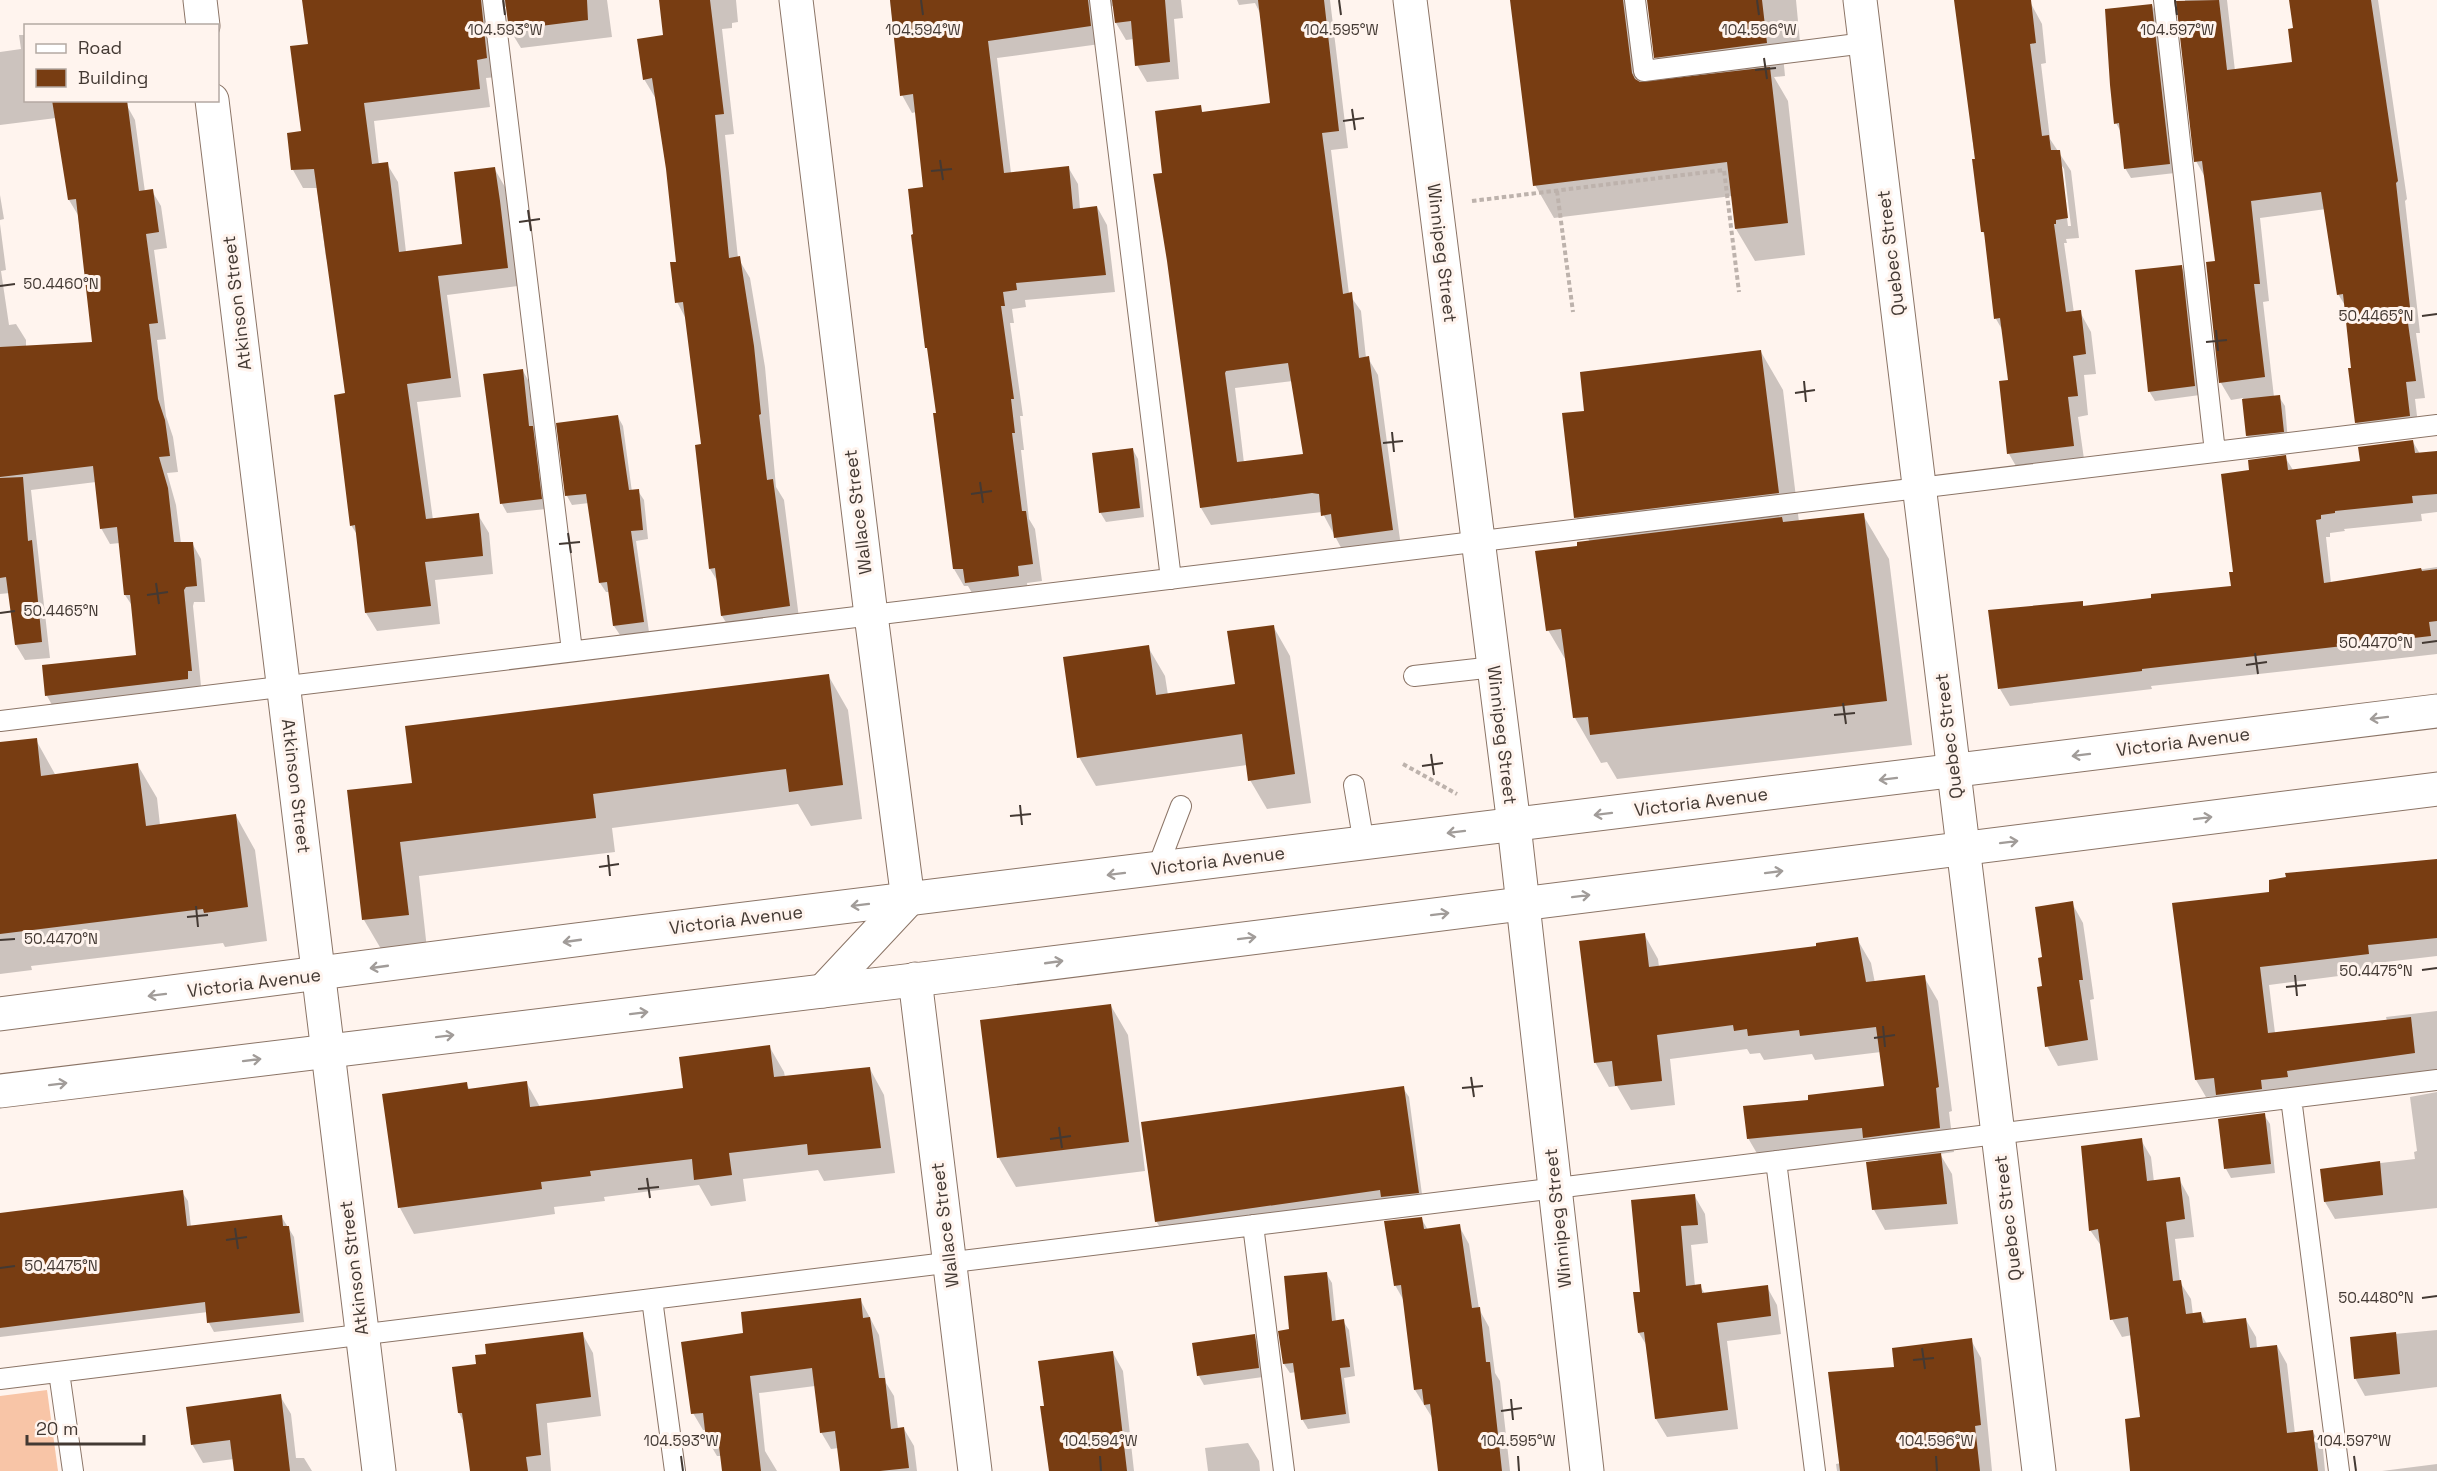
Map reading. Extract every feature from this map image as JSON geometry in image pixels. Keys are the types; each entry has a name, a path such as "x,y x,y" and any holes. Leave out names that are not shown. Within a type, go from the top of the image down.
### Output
{"main road":[{"path":"200,0 203,24"},
{"name":"Wallace Street","path":"796,0 908,900"},
{"name":"Winnipeg Street","path":"1410,0 1514,825 1587,1471"},
{"name":"Quebec Street","path":"1860,0 2039,1471"},
{"name":"Atkinson Street","path":"212,102 379,1471"},
{"name":"Victoria Avenue","path":"0,1014 630,933 2437,711"},
{"path":"0,1091 823,991 2437,789"},
{"path":"823,991 908,900"},
{"name":"Wallace Street","path":"915,979 975,1471"}],"lane":[{"path":"493,0 572,651"},
{"path":"1100,0 1171,579"},
{"path":"1635,0 1644,71 1865,43"},
{"path":"2164,0 2215,452"},
{"path":"0,721 2437,425"},
{"path":"1413,676 1494,667"},
{"path":"1354,784 1364,844"},
{"path":"1157,869 1181,806"},
{"path":"0,1379 2437,1080"},
{"path":"2291,1098 2339,1471"},
{"path":"1776,1161 1815,1471"},
{"path":"1253,1225 1284,1471"},
{"path":"652,1299 675,1471"},
{"path":"60,1372 73,1471"}],"path":[{"path":"1436,206 1724,170 1739,292"},
{"path":"1557,191 1573,312"}],"shaded area":[{"path":"47,1390 58,1471 0,1471 0,1396"}],"building":[{"path":"302,0 481,0 487,58 477,60 480,89 364,103 372,164 388,162 399,252 462,244 454,172 495,167 500,201 508,268 438,276 451,378 407,384 426,519 479,513 483,556 425,562 431,606 365,613 355,525 350,526 334,395 345,393 314,169 291,170 287,133 301,131 290,46 308,44"},
{"path":"505,0 587,0 588,20 509,30"},
{"path":"659,0 710,0 724,114 715,115 729,258 740,256 754,346 767,480 773,479 790,606 721,616 715,568 709,569 695,445 701,444 683,302 675,303 670,262 676,262 666,169 652,78 643,80 637,39 663,35"},
{"path":"890,0 1088,0 1091,26 988,41 1004,173 1069,166 1073,209 1097,206 1106,275 1016,283 1017,290 1003,292 1005,306 1001,306 1014,399 1011,399 1015,433 1012,433 1022,511 1026,511 1033,564 1018,566 1019,576 965,583 963,569 953,569 933,413 936,413 927,348 925,348 911,235 913,234 908,189 923,187 913,94 900,96"},
{"path":"1112,0 1165,0 1170,62 1135,66 1131,21 1115,23"},
{"path":"1258,0 1324,0 1339,131 1322,133 1343,294 1352,292 1359,358 1369,356 1393,530 1334,538 1331,514 1321,516 1319,494 1312,493 1200,508 1153,174 1162,173 1155,111 1201,105 1202,112 1270,103","holes":["1288,363 1303,454 1237,462 1226,371"]},
{"path":"1510,0 1623,0 1632,73 1640,82 1770,67 1788,223 1735,229 1727,162 1533,186"},
{"path":"1647,0 1762,0 1767,43 1654,58"},
{"path":"1954,0 2031,0 2036,43 2030,44 2042,136 2049,135 2051,150 2060,150 2068,218 2056,220 2054,224 2066,312 2081,310 2086,354 2073,356 2078,396 2068,397 2074,446 2007,454 1999,381 2008,380 2000,318 1994,319 1984,232 1981,232 1972,159 1975,159"},
{"path":"2219,0 2227,70 2292,62 2288,29 2293,28 2289,0 2371,0 2398,181 2396,183 2411,316 2407,316 2416,381 2406,382 2410,416 2355,423 2348,368 2351,368 2343,294 2337,295 2321,192 2251,201 2260,284 2254,284 2265,377 2219,383 2206,262 2215,261 2202,161 2194,162 2176,1"},
{"path":"2152,4 2170,164 2124,169 2119,123 2114,124 2105,9"},
{"path":"52,102 127,102 139,191 153,189 159,232 146,234 158,323 149,324 158,399 165,420 170,456 159,457 168,488 174,542 193,542 197,586 186,587 184,590 192,671 188,671 188,679 45,696 42,665 136,655 130,595 124,595 117,527 100,529 93,466 0,477 0,347 92,342 76,199 68,200"},
{"path":"2182,265 2195,386 2148,392 2135,270"},
{"path":"1761,350 1779,493 1574,518 1562,413 1584,411 1580,372"},
{"path":"523,369 529,426 533,426 542,499 500,504 483,374"},
{"path":"2280,395 2284,432 2246,436 2242,399"},
{"path":"618,415 629,490 639,489 643,530 631,531 644,622 613,626 607,582 599,583 586,494 565,496 556,423"},
{"path":"2413,440 2415,453 2437,451 2437,494 2412,496 2413,503 2335,511 2335,513 2321,515 2321,519 2316,520 2324,583 2421,568 2422,571 2437,569 2437,621 2429,622 2431,636 2142,669 2142,671 1998,689 1988,610 2083,601 2083,606 2151,598 2151,594 2231,586 2229,572 2233,572 2221,474 2249,470 2248,460 2286,455 2288,470 2360,461 2358,447"},
{"path":"1133,448 1140,508 1099,513 1092,453"},
{"path":"23,477 28,541 32,540 42,642 15,645 6,577 0,578 0,478"},
{"path":"1864,513 1887,701 1590,735 1588,717 1573,718 1561,629 1546,631 1535,551 1577,546 1577,542 1782,517 1783,522"},
{"path":"1274,625 1295,774 1248,781 1242,734 1077,758 1063,657 1149,645 1156,695 1235,684 1227,631"},
{"path":"829,674 843,785 789,792 786,769 593,794 596,818 400,842 409,915 362,920 347,790 412,783 405,726"},
{"path":"37,738 41,776 138,763 146,826 236,814 248,907 204,913 203,909 0,934 0,742"},
{"path":"2437,859 2437,938 2368,945 2369,954 2260,967 2268,1033 2411,1017 2415,1053 2287,1071 2288,1077 2261,1080 2262,1089 2216,1095 2214,1078 2195,1080 2172,903 2269,892 2269,880 2286,877 2285,873"},
{"path":"2073,901 2083,980 2079,980 2088,1040 2045,1047 2037,987 2042,986 2038,958 2042,957 2035,907"},
{"path":"1645,933 1649,967 1816,946 1816,943 1858,937 1866,982 1925,975 1939,1087 1936,1088 1940,1128 1863,1138 1862,1128 1747,1139 1743,1106 1808,1100 1808,1095 1884,1086 1876,1027 1800,1036 1799,1030 1748,1036 1747,1029 1734,1031 1733,1025 1657,1035 1662,1081 1615,1086 1612,1061 1594,1063 1579,941"},
{"path":"1111,1004 1129,1142 997,1158 980,1020"},
{"path":"770,1045 774,1077 870,1067 881,1148 808,1155 807,1144 729,1153 732,1175 694,1180 692,1159 590,1171 591,1176 541,1182 542,1189 398,1208 382,1094 467,1082 468,1089 527,1081 530,1107 599,1099 683,1088 679,1057"},
{"path":"1404,1086 1419,1193 1381,1197 1380,1190 1155,1222 1141,1122"},
{"path":"2265,1113 2271,1164 2224,1169 2218,1119"},
{"path":"2142,1138 2147,1181 2180,1177 2185,1219 2166,1222 2173,1281 2181,1280 2186,1314 2201,1312 2203,1323 2246,1318 2250,1348 2277,1345 2287,1433 2313,1430 2318,1471 2130,1471 2125,1419 2140,1417 2128,1317 2110,1320 2098,1229 2089,1231 2081,1146"},
{"path":"1941,1153 1947,1204 1872,1210 1866,1162"},
{"path":"2380,1161 2383,1195 2324,1202 2320,1169"},
{"path":"183,1190 187,1226 282,1215 283,1226 289,1226 300,1313 207,1323 205,1302 0,1328 0,1213"},
{"path":"1695,1194 1698,1225 1681,1226 1686,1286 1701,1284 1702,1293 1768,1285 1771,1316 1717,1323 1728,1410 1655,1419 1644,1332 1638,1333 1633,1292 1640,1292 1631,1200"},
{"path":"1422,1217 1424,1229 1460,1224 1472,1308 1480,1307 1486,1362 1490,1362 1502,1471 1438,1471 1430,1404 1424,1405 1422,1389 1414,1390 1401,1285 1394,1286 1384,1221"},
{"path":"1327,1272 1332,1321 1344,1319 1350,1367 1340,1368 1346,1414 1301,1420 1293,1363 1283,1364 1278,1331 1289,1329 1284,1276"},
{"path":"861,1298 863,1318 870,1317 879,1378 885,1378 891,1429 904,1427 909,1468 840,1471 835,1431 820,1433 812,1368 750,1376 761,1471 722,1471 718,1438 706,1440 703,1413 691,1414 681,1342 743,1333 741,1312"},
{"path":"583,1332 591,1397 536,1404 541,1455 526,1457 528,1471 470,1471 462,1413 458,1413 452,1367 476,1364 475,1355 486,1354 485,1344"},
{"path":"2396,1332 2400,1374 2354,1379 2350,1337"},
{"path":"1255,1334 1259,1368 1197,1376 1192,1343"},
{"path":"1972,1338 1981,1425 1975,1426 1980,1471 1840,1471 1828,1372 1894,1367 1892,1348"},
{"path":"1113,1351 1127,1471 1049,1471 1040,1406 1044,1406 1038,1361"},
{"path":"281,1394 290,1471 234,1471 230,1440 191,1445 186,1407"}]}
